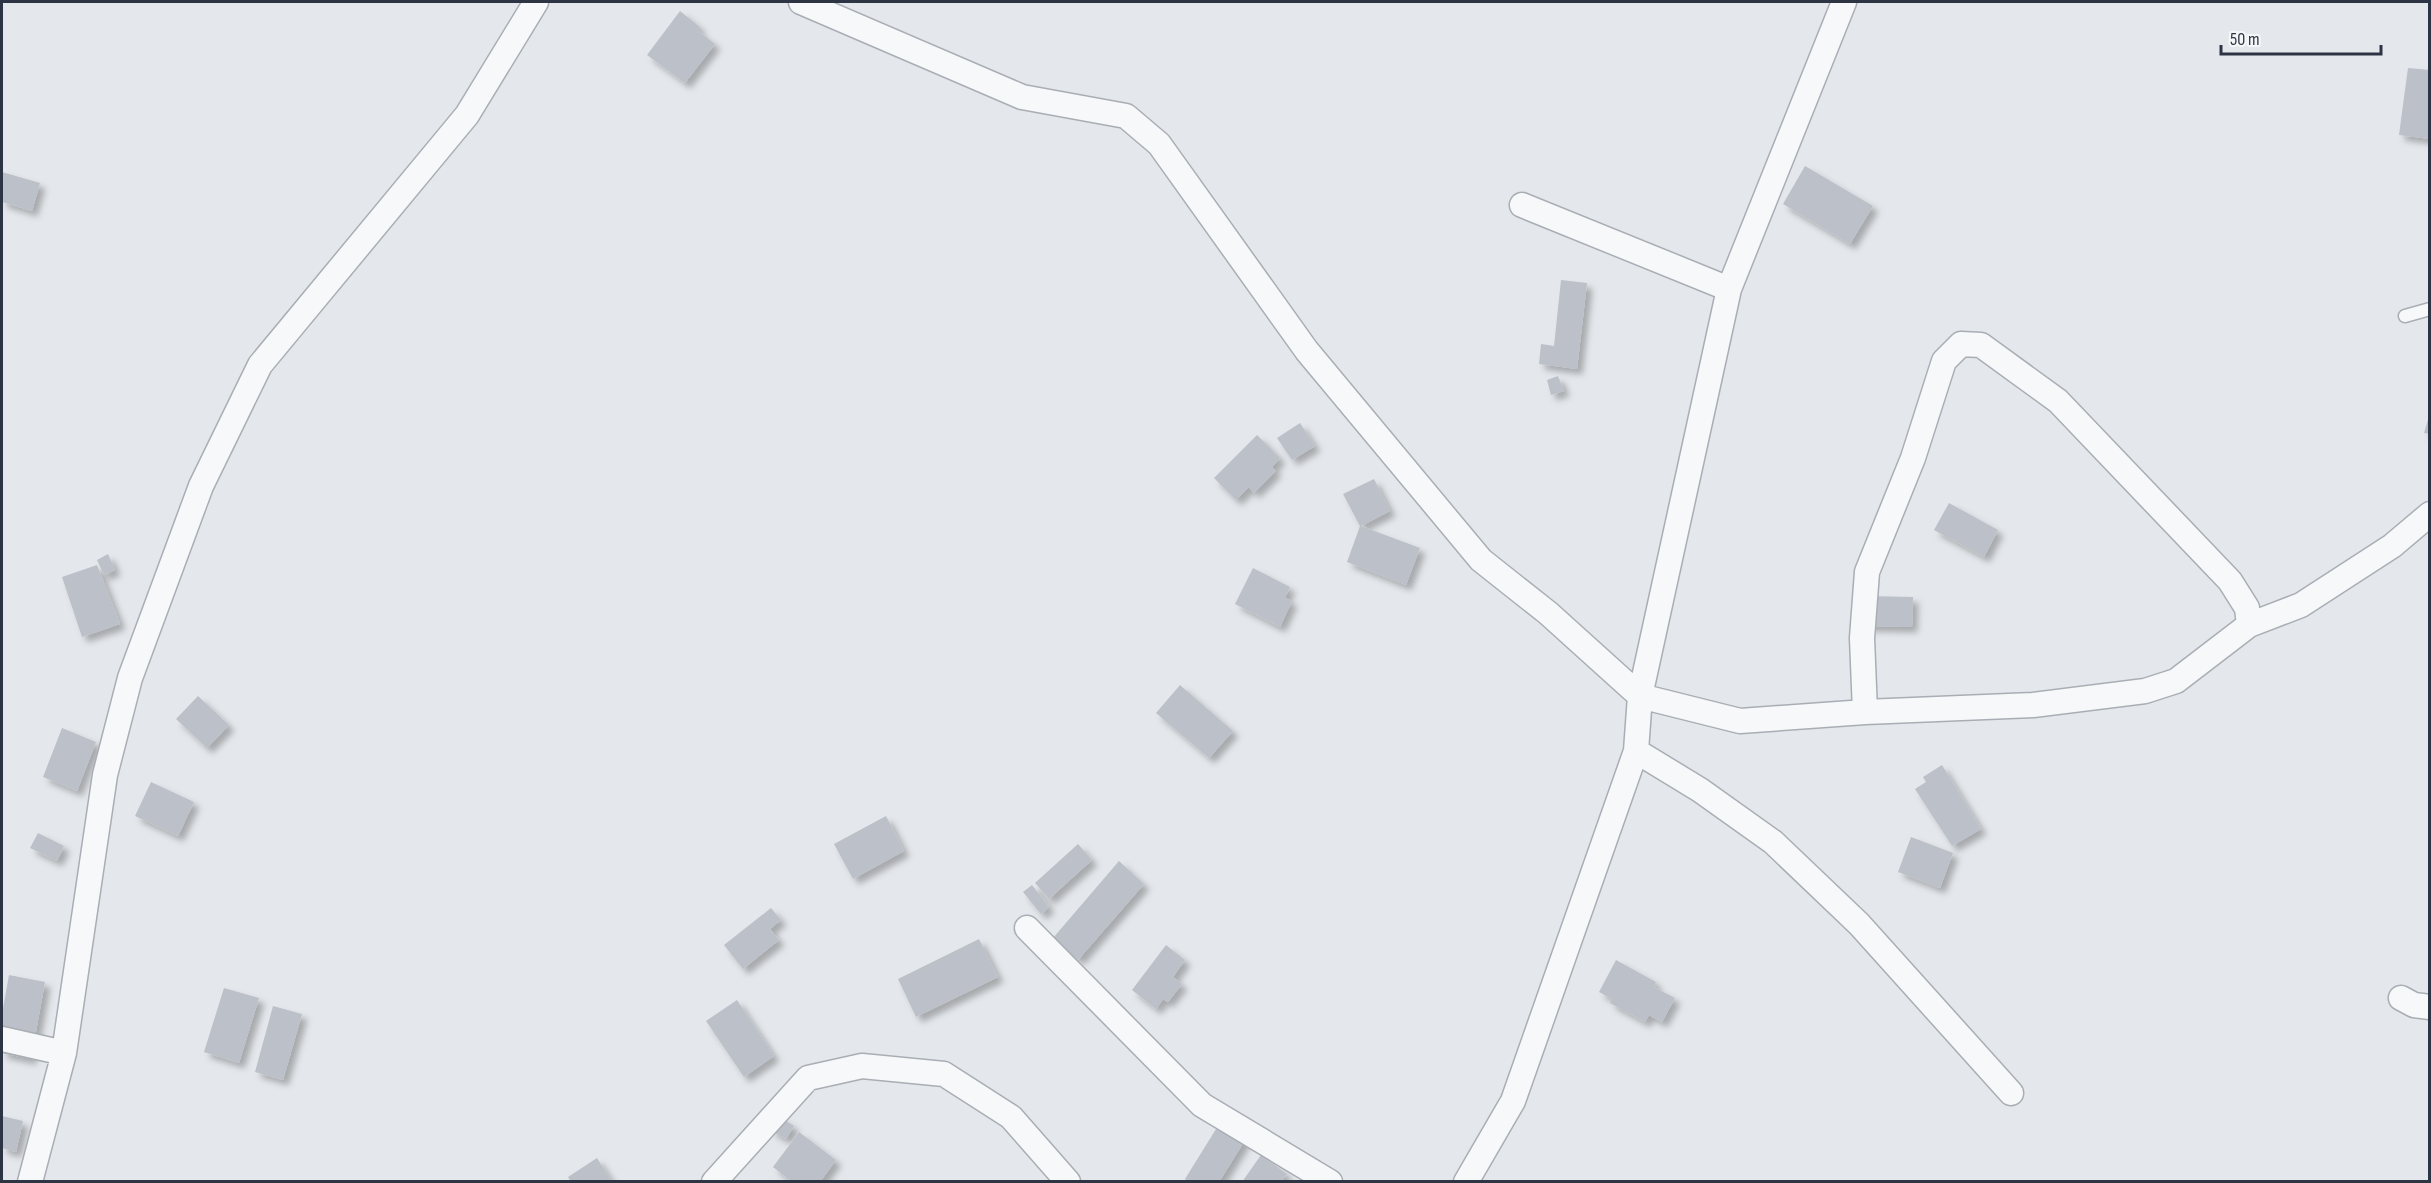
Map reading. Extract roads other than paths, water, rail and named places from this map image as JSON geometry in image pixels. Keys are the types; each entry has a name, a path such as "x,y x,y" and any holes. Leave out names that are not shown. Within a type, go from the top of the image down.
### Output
{"street":[{"path":"30,1182 64,1053 105,775 130,678 201,486 260,365 467,115 536,2"},
{"path":"801,2 1022,97 1126,116 1159,144 1307,351 1481,560 1548,613 1640,696 1740,721 1865,712 2033,705 2145,691 2176,681 2249,625 2301,605 2392,546 2430,514"},
{"path":"1466,1182 1513,1101 1636,751 1640,696 1729,289 1844,2"},
{"path":"1522,205 1729,289"},
{"path":"1865,712 1862,638 1868,572 1913,458 1944,361 1961,344 1981,345 2058,401 2230,581 2247,608 2249,625"},
{"path":"1636,751 1700,790 1773,842 1859,924 2011,1094"},
{"path":"1027,928 1202,1106 1330,1182"},
{"path":"2401,998 2414,1005 2430,1007"},
{"path":"2,1039 64,1053"},
{"path":"714,1182 807,1078 862,1066 944,1074 1011,1117 1068,1182"}],"lane":[{"path":"2405,316 2430,309"}]}
